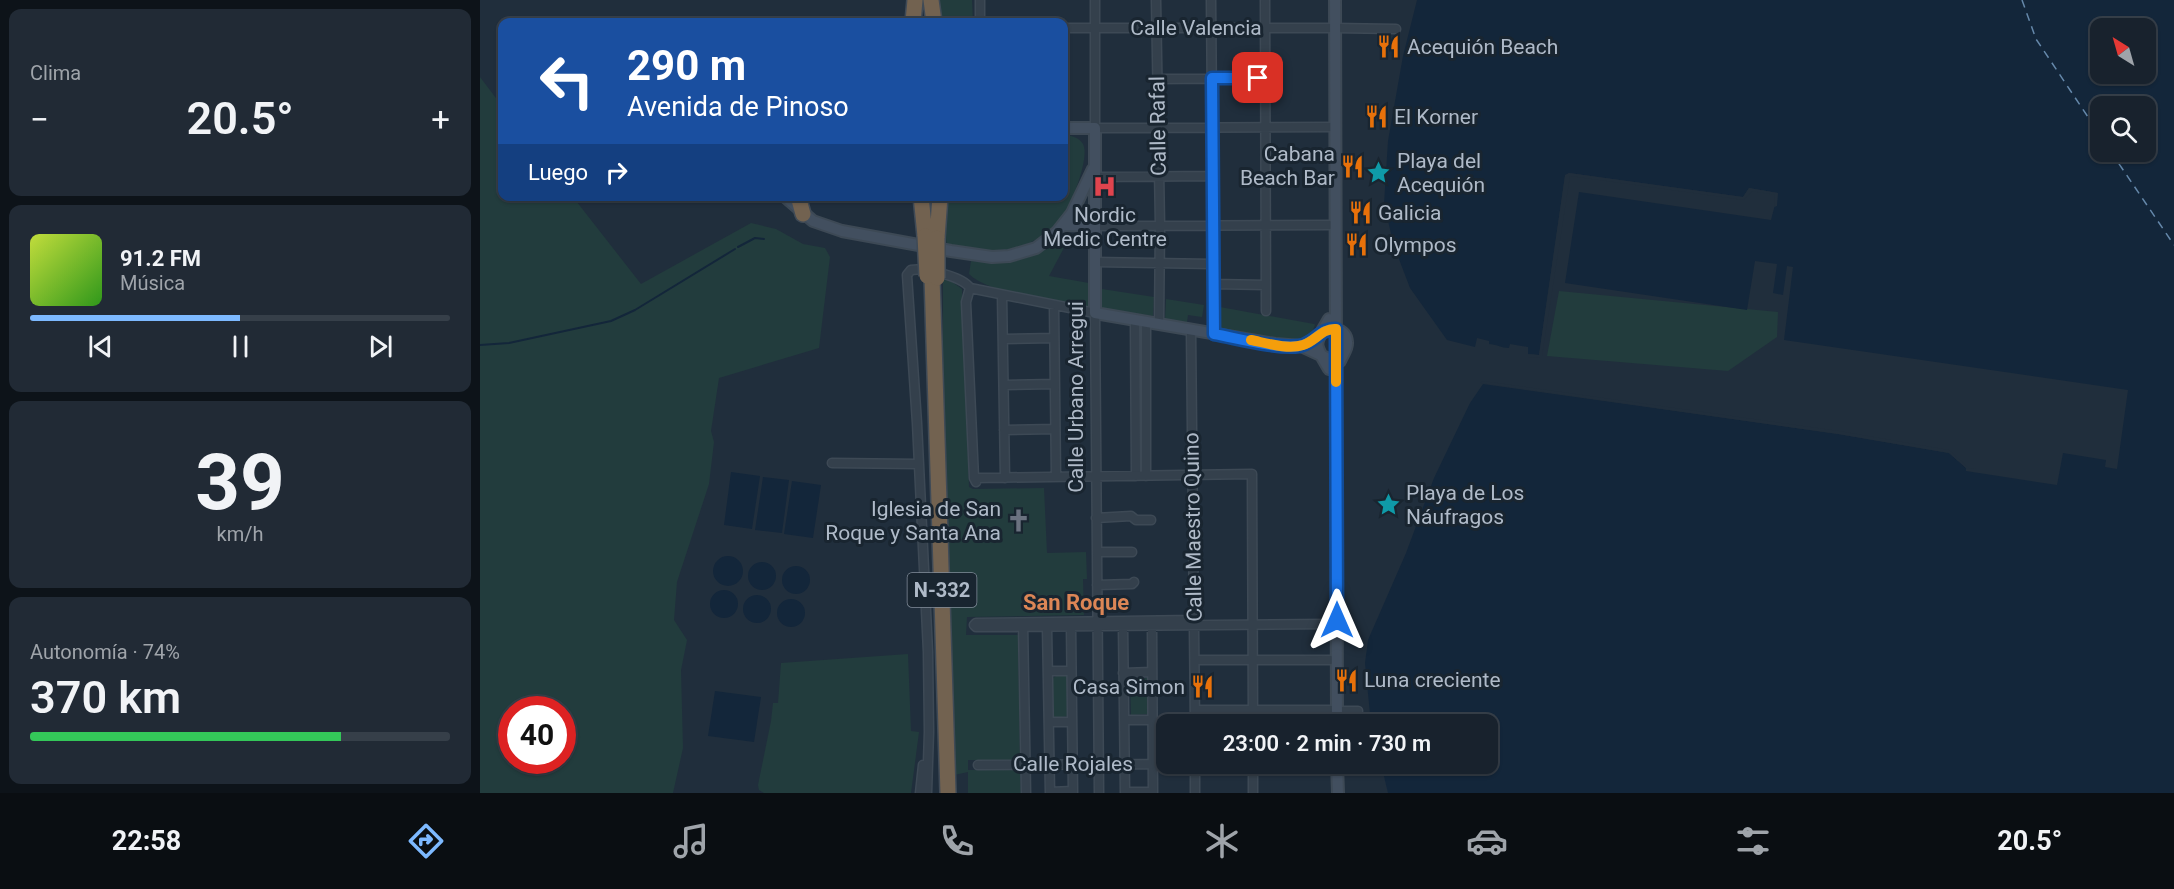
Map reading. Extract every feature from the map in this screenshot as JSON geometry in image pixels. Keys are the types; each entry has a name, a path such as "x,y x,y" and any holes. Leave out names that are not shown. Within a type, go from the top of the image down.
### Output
{"highway":[{"path":"913,18 915,0"},
{"path":"924,0 924,18"},
{"path":"931,0 933,18"},
{"path":"799,201 803,214"},
{"path":"922,201 931,237"},
{"name":"N-332","path":"930,201 948,793"},
{"path":"931,237 939,201"},
{"path":"932,277 932,372 935,387"}],"street":[{"path":"980,0 980,18"},
{"name":"Calle Urbano Arregui","path":"1095,0 1099,793"},
{"name":"Calle Rafal","path":"1156,0 1160,225 1158,324"},
{"path":"1211,0 1214,334"},
{"path":"1264,0 1266,311"},
{"path":"1301,346 1311,342 1327,329 1332,127 1332,28 1329,0"},
{"path":"1332,28 1335,0"},
{"name":"Calle Valencia","path":"1068,28 1396,29"},
{"path":"1157,79 1265,78"},
{"path":"1068,128 1332,127"},
{"path":"1332,127 1327,329 1332,361 1333,714"},
{"path":"1068,128 1084,135 1095,148 1083,192"},
{"path":"789,201 803,214 822,225 842,231 951,251 992,257 1009,256 1027,252 1044,243 1064,225 1095,172 1159,176 1213,176"},
{"path":"1064,225 1329,225"},
{"path":"1095,262 1213,264"},
{"path":"927,793 928,652 913,348 907,276 911,270 924,270 963,281 970,288 1002,295 1214,334 1301,346 1332,361"},
{"path":"1213,284 1266,285"},
{"path":"970,288 966,298 977,480"},
{"path":"1002,295 1005,478"},
{"path":"1054,305 1056,477"},
{"path":"1135,320 1136,476"},
{"path":"1146,322 1146,476"},
{"path":"1327,329 1343,333 1347,339 1346,349 1332,361 1330,660 1335,714"},
{"name":"Calle Maestro Quino","path":"1191,330 1195,714"},
{"path":"1003,339 1054,338"},
{"path":"1004,385 1055,384"},
{"path":"1004,430 1055,429"},
{"path":"832,463 918,464"},
{"path":"977,480 1252,474 1253,714"},
{"path":"977,480 1056,477 1096,479 1136,476 1192,477"},
{"path":"1096,518 1131,516 1136,520 1150,520"},
{"path":"1097,552 1132,552"},
{"path":"1097,585 1132,584 1134,582"},
{"path":"1023,625 1047,627 1098,624 1152,626 1194,623"},
{"path":"1023,625 1330,624"},
{"path":"1023,625 1026,793"},
{"path":"1047,627 1050,792 1073,792 1071,626"},
{"path":"1123,626 1125,793 1153,792 1152,626"},
{"path":"1195,660 1330,660"},
{"path":"1048,671 1071,671"},
{"path":"1123,672 1152,672"},
{"path":"1195,710 1358,711"},
{"path":"1124,720 1152,720"},
{"path":"1049,722 1072,722"},
{"path":"920,793 929,732"},
{"name":"Calle Rojales","path":"978,765 1153,764"},
{"path":"1195,774 1195,793"},
{"path":"1253,774 1253,793"},
{"path":"1331,774 1331,793"},
{"path":"1337,774 1338,793"}],"green space":[{"path":"938,0 972,0 973,18 940,18"},
{"path":"480,77 498,101 498,201 576,201 641,284 751,223 776,229 803,244 825,248 830,257 819,348 719,378 711,431 714,442 709,484 677,582 674,620 687,640 681,670 683,748 673,793 480,793"},
{"path":"1068,135 1075,137 1083,144 1085,150 1082,169 1064,214 1053,227 1034,241 1009,249 978,250 947,245 945,233 948,201 1068,201"},
{"path":"1066,244 1049,276 1089,283 1088,306 1008,292 979,281 969,274 971,261 1015,261"},
{"path":"943,278 962,289 969,487 973,489 1044,488 1047,553 1086,552 1087,579 1083,579 1084,615 967,617 966,635 1018,635 1020,758 1018,760 968,760 968,770 1020,770 1021,793 968,793 968,772 954,775 943,398"},
{"path":"1102,289 1154,297 1153,316 1101,308"},
{"path":"1559,291 1778,312 1777,337 1728,371 1547,356"},
{"path":"1166,299 1204,305 1202,317 1188,315 1187,322 1165,319"},
{"path":"1220,307 1315,325 1310,337 1302,340 1280,341 1253,336 1220,329"},
{"path":"908,654 911,731 919,732 911,793 764,793 759,790 773,703 778,703 781,663"},
{"path":"1064,675 1068,677 1068,716 1056,718 1053,716 1053,678"},
{"path":"1147,678 1148,714 1131,715 1130,679"}],"water":[{"path":"1417,0 2174,0 2174,793 1388,793 1383,774 1498,774 1498,714 1370,714 1365,663 1368,640 1406,553 1434,478 1470,403 1483,384 1838,434 1949,453 1966,468 1966,471 2057,485 2063,453 2106,460 2105,467 2117,469 2128,390 1784,340 1793,267 1787,266 1783,295 1773,293 1777,264 1755,261 1747,310 1565,283 1579,192 1771,220 1778,193 1749,188 1743,197 1569,173 1565,176 1539,355 1528,354 1528,347 1510,344 1509,348 1503,347 1477,338 1475,347 1447,340 1410,288 1394,246 1384,204 1388,141 1403,56"},
{"path":"731,472 760,476 752,529 724,525"},
{"path":"763,477 789,480 782,533 755,530"},
{"path":"792,481 821,485 813,538 784,534"},
{"path":"728,556 738,561 743,571 738,581 728,586 718,581 713,571 718,561"},
{"path":"762,562 772,566 776,576 772,586 762,590 752,586 748,576 752,566"},
{"path":"796,566 806,570 810,580 806,590 796,594 786,590 782,580 786,570"},
{"path":"724,590 734,594 738,604 734,614 724,618 714,614 710,604 714,594"},
{"path":"757,595 767,599 771,609 767,619 757,623 747,619 743,609 747,599"},
{"path":"791,599 801,603 805,613 801,623 791,627 781,623 777,613 781,603"},
{"path":"715,691 761,697 754,742 708,736"}],"pier":[{"path":"1569,173 1743,197 1749,188 1778,193 1777,206 1774,207 1775,195 1752,191 1744,200 1570,176 1542,356 1540,358 1528,357 1528,354 1539,355 1565,175"},
{"path":"1483,381 1839,431 1949,450 1969,468 1976,469 1966,468 1949,453 1838,434 1480,383"}],"waterway":[{"path":"738,247 755,238 764,239"},
{"path":"480,345 509,343 611,321 635,310 735,249"}],"ferry route":[{"path":"2022,0 2036,39 2090,120"},
{"path":"2118,162 2174,245"}],"slow traffic":[{"path":"1251,340 1301,346 1311,342 1326,330 1336,329 1336,382"}],"place":[{"name":"Acequión Beach","path":"1389,47"},
{"name":"El Korner","path":"1376,117"},
{"name":"Cabana Beach Bar","path":"1353,166"},
{"name":"Playa del Acequión","path":"1379,173"},
{"name":"Nordic Medic Centre","path":"1105,187"},
{"name":"Galicia","path":"1360,213"},
{"name":"Olympos","path":"1356,245"},
{"name":"Playa de Los Náufragos","path":"1388,505"},
{"name":"Iglesia de San Roque y Santa Ana","path":"1019,521"},
{"name":"Luna creciente","path":"1346,680"},
{"name":"Casa Simon","path":"1203,687"}],"district":[{"name":"San Roque","path":"1076,602"}],"route":[{"path":"1258,78 1212,78 1214,334 1301,346 1311,342 1326,330 1336,329 1337,620"}]}
